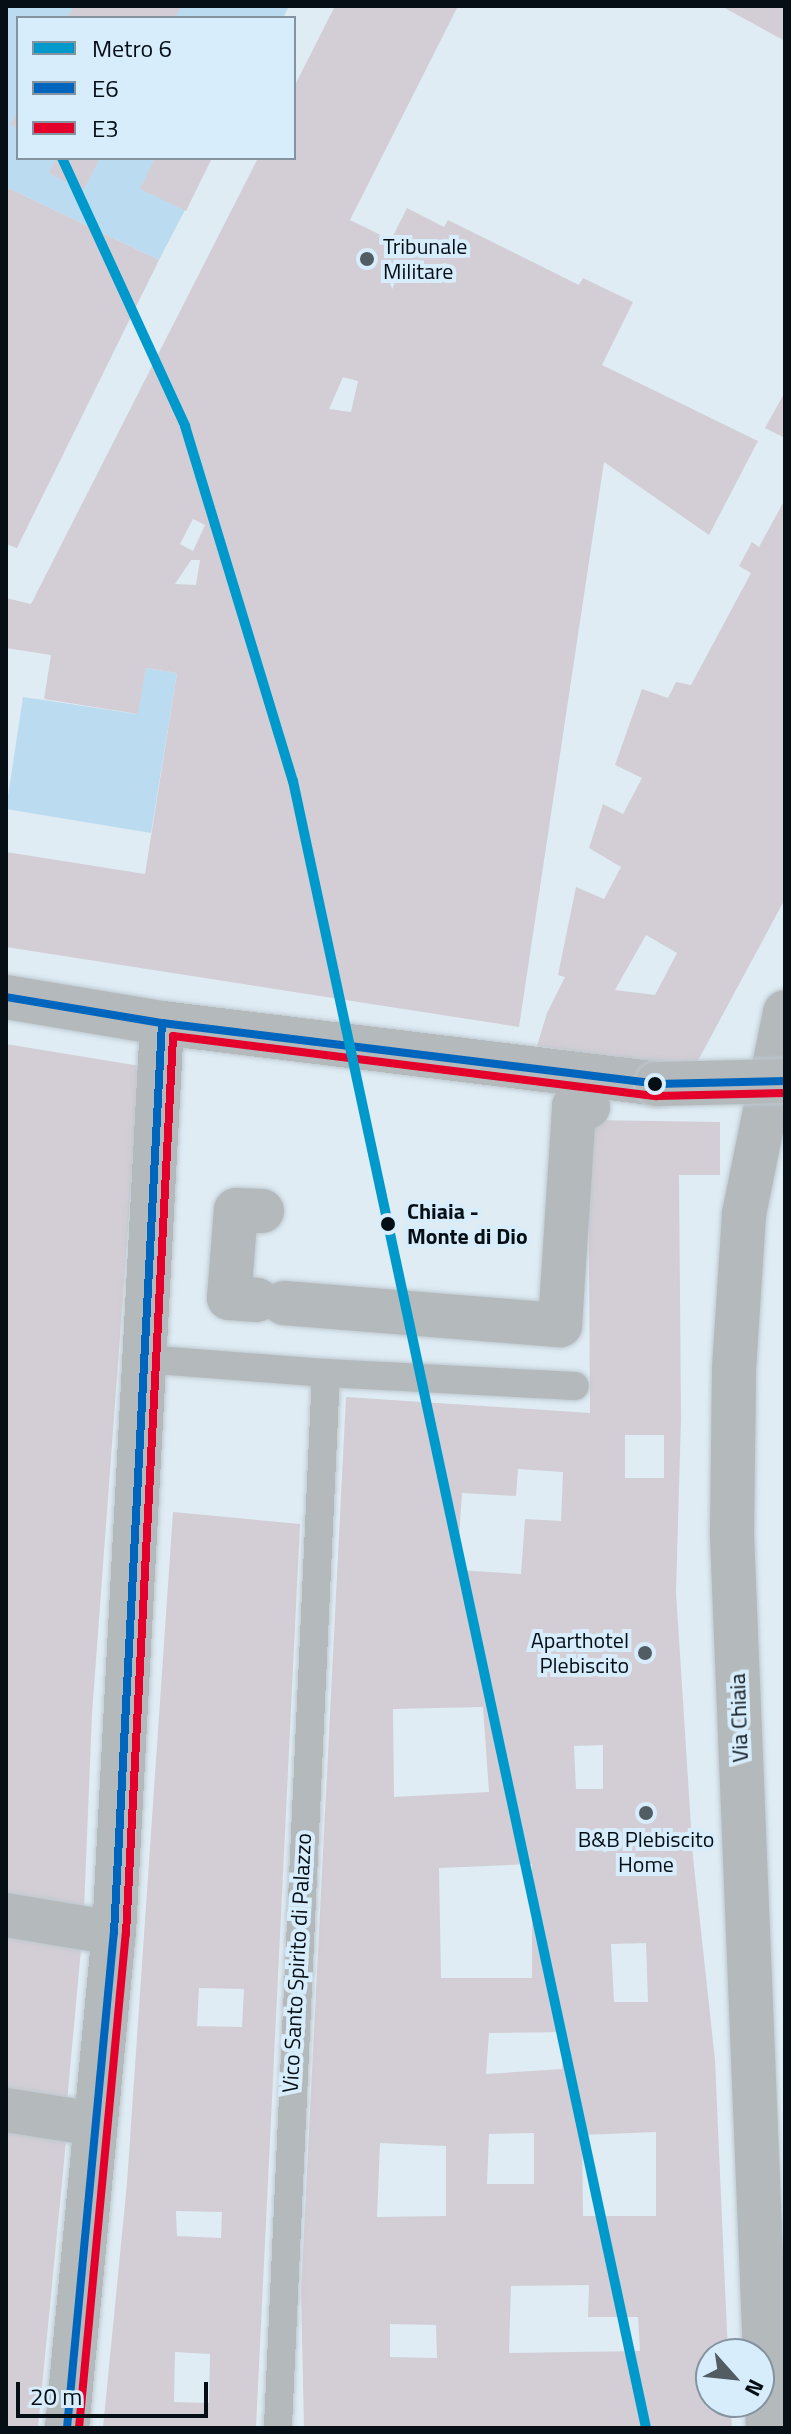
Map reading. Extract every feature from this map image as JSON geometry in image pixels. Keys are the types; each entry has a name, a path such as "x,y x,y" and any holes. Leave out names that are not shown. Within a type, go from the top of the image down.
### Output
{"street":[{"path":"6,997 162,1023 657,1084 785,1081"},
{"name":"Via Chiaia","path":"768,2428 732,1535 734,1369 744,1214 785,1012"},
{"path":"67,2428 114,1933 162,1023"},
{"path":"262,1211 236,1210 229,1298 560,1325 556,1173 574,1106 588,1107"},
{"path":"6,1915 114,1933"},
{"path":"6,2110 95,2124"}],"lane":[{"path":"144,1359 326,1373 575,1386"},
{"name":"Vico Santo Spirito di Palazzo","path":"278,2428 326,1373"}],"shaded area":[{"path":"6,6 289,6 284,16 16,16 16,160 211,160 159,260 6,187"},
{"path":"146,668 177,673 151,833 6,809 23,697 137,714"}],"building":[{"path":"74,6 182,6 176,16 68,16"},
{"path":"335,6 458,6 350,220 391,240 407,208 444,227 448,220 579,285 583,278 633,302 602,365 758,441 709,535 604,462 519,1027 6,947 6,852 145,874 177,673 146,668 138,714 44,699 51,655 6,648 6,598 31,604 257,160 296,160 296,83","holes":["343,377 358,381 351,412 329,409","193,519 205,525 193,551 180,544","191,560 200,560 196,585 175,584"]},
{"path":"721,6 785,6 785,41"},
{"path":"16,114 16,128 10,125"},
{"path":"56,160 99,160 83,191 49,173"},
{"path":"154,160 211,160 186,211 140,189"},
{"path":"6,187 159,260 17,548 6,544"},
{"path":"785,392 785,438 765,428"},
{"path":"783,503 785,899 694,1068 537,1046 547,1013 565,977 558,975 576,887 604,899 621,867 589,848 603,804 623,814 642,778 615,765 642,689 668,698 676,682 691,685 751,573 739,566 752,542 759,547","holes":["646,935 677,953 655,995 615,990"]},
{"path":"6,1044 140,1066 92,1714 84,1910 6,1896"},
{"path":"588,1120 720,1122 720,1175 679,1175 681,1418 676,1592 693,1857 715,2060 727,2338 695,2338 695,2418 731,2418 732,2428 304,2428 301,2290 346,1397 590,1413","holes":["625,1435 664,1435 664,1478 625,1478","518,1469 563,1472 561,1521 525,1519 521,1574 457,1570 462,1493 516,1496","483,1707 489,1792 394,1797 393,1709","603,1745 603,1789 576,1789 574,1746","532,1864 532,1978 441,1978 439,1868","646,1943 648,2002 614,2002 611,1944","563,2032 562,2069 486,2074 489,2033","656,2132 656,2216 583,2216 582,2135","534,2133 534,2184 487,2184 489,2134","380,2143 446,2146 446,2216 377,2217","589,2285 588,2317 638,2317 640,2351 509,2353 511,2286","390,2324 436,2325 437,2358 390,2357"]},
{"path":"173,1512 300,1524 256,2428 103,2428 127,2183","holes":["199,1988 244,1989 242,2027 197,2026","176,2211 222,2212 221,2238 177,2236","175,2352 210,2354 209,2403 174,2402"]},
{"path":"6,1937 81,1949 67,2102 6,2093"},
{"path":"6,2123 67,2131 38,2428 6,2427"}],"metro line":[{"name":"6","path":"63,160 185,426 293,781 646,2428"}],"transit line":[{"name":"E6","path":"6,997 162,1023 657,1084 785,1081"},
{"name":"E6","path":"67,2428 114,1933 162,1023"},
{"name":"E3","path":"79,2428 126,1934 173,1036 656,1096 785,1093"}],"place":[{"name":"Tribunale Militare","path":"367,259"},
{"name":"Chiaia - Monte di Dio","path":"388,1224"},
{"name":"Aparthotel Plebiscito","path":"645,1653"},
{"name":"B&B Plebiscito Home","path":"646,1813"}]}
